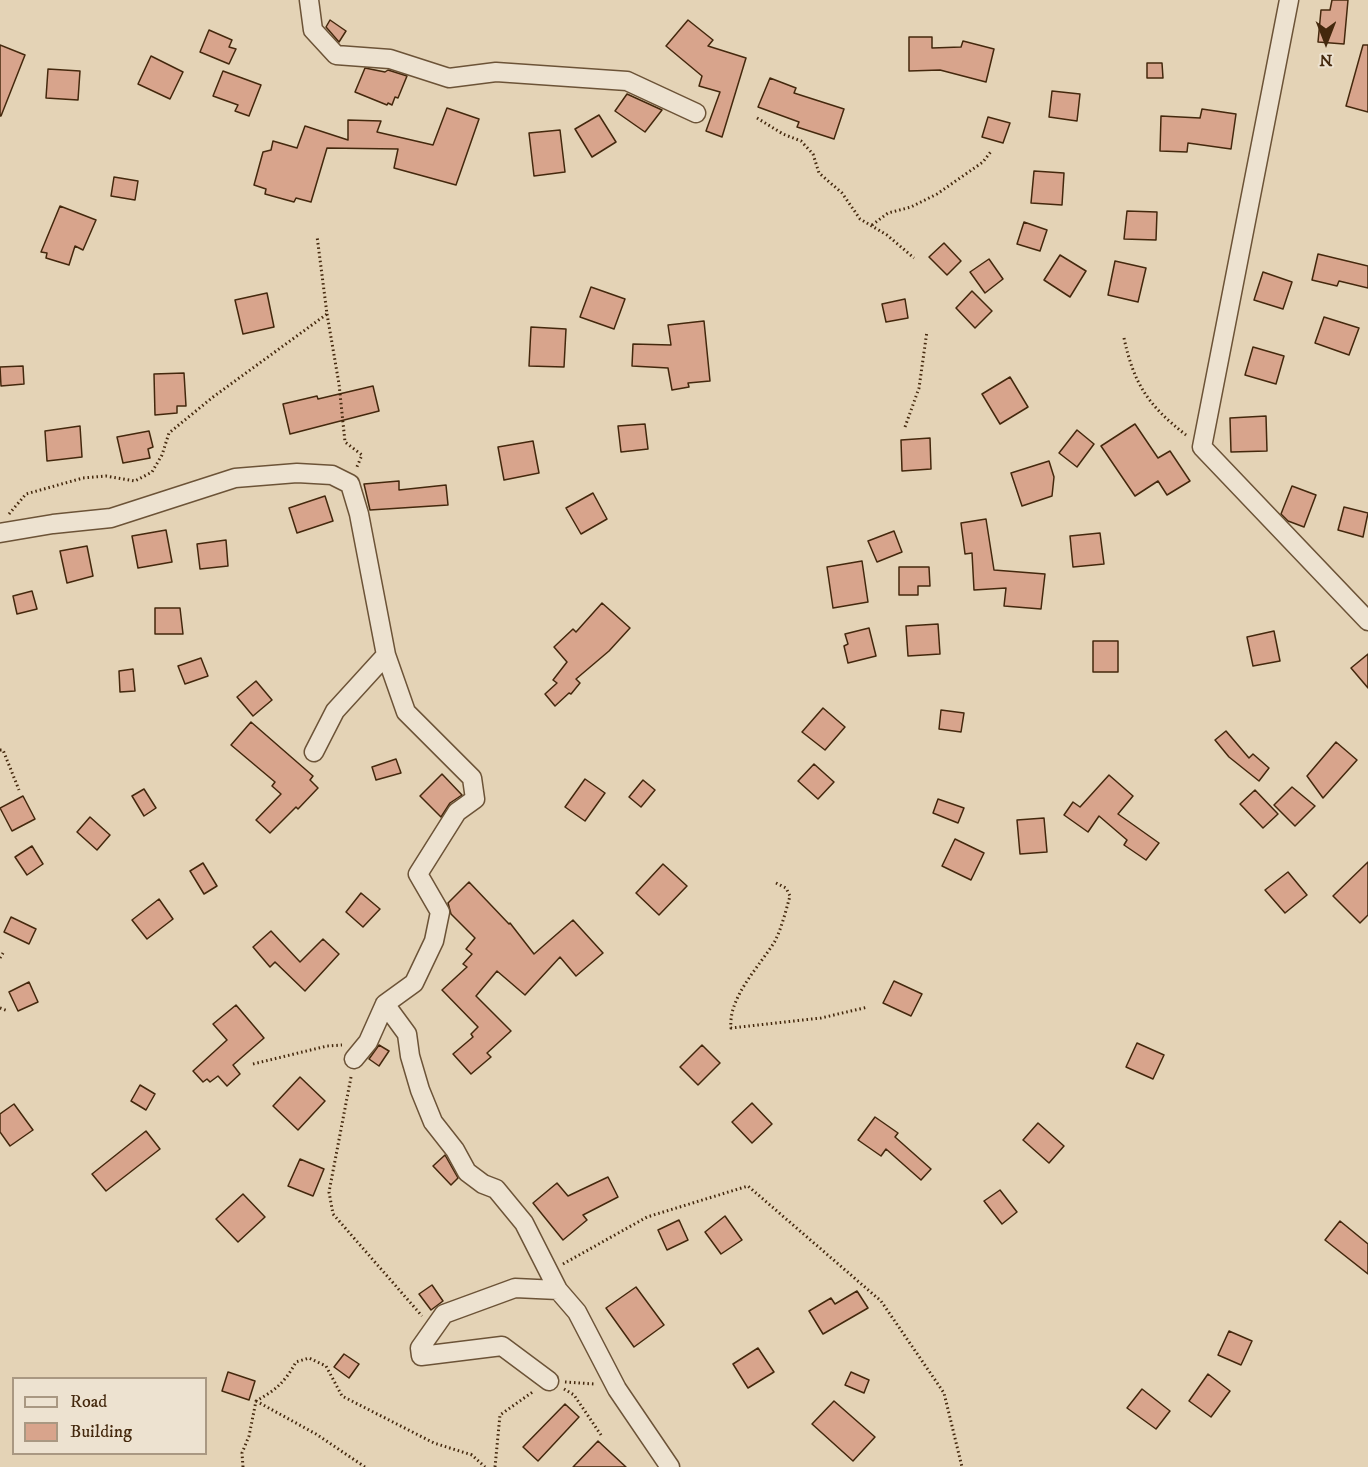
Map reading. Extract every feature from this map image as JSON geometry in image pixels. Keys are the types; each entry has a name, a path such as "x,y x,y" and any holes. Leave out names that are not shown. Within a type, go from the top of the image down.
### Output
{"street":[{"path":"309,0 313,30 336,55 390,59 449,78 495,72 627,81 696,113"},
{"path":"1289,0 1202,447 1368,621"},
{"path":"3,525 53,524 111,518 235,478 297,472 332,475 350,484 359,514 386,655 406,712 472,778 475,799 457,812 418,874 440,912 434,941 414,983 385,1004 368,1042 354,1059"},
{"path":"314,752 335,711 386,655"},
{"path":"385,1004 407,1034 410,1056 420,1090 433,1122 455,1150 467,1172 483,1184 496,1189 524,1223 558,1290 577,1312 615,1385 670,1467"},
{"path":"549,1381 502,1346 421,1356 420,1348 444,1314 515,1288 558,1290"}],"path":[{"path":"757,118 783,134 801,141 813,154 819,173 842,193 860,219 872,225 914,258"},
{"path":"872,225 888,213 911,207 938,194 983,162 992,150"},
{"path":"317,236 345,442 362,455 350,484"},
{"path":"3,525 26,494 83,478 106,476 135,481 152,472 162,455 169,433 213,396 327,314"},
{"path":"905,427 919,388 927,331"},
{"path":"1124,338 1134,372 1146,398 1172,424 1202,447"},
{"path":"0,750 3,750 19,790"},
{"path":"776,883 786,888 790,896 786,911 776,938 763,961 746,982 730,1016 731,1028 821,1017 868,1007"},
{"path":"0,958 3,953"},
{"path":"0,1008 8,1011"},
{"path":"253,1064 327,1046 368,1042"},
{"path":"354,1059 329,1192 333,1214 434,1328"},
{"path":"549,1272 647,1217 748,1186 881,1301 944,1393 962,1467"},
{"path":"243,1467 242,1453 249,1436 256,1401 272,1392 286,1379 296,1362 309,1358 326,1366 342,1396 434,1443 472,1455 486,1467"},
{"path":"495,1467 500,1415 549,1381 615,1385"},
{"path":"549,1381 574,1395 601,1435"},
{"path":"256,1401 316,1434 365,1467"}],"building":[{"path":"1332,0 1348,0 1344,44 1318,42 1321,10 1330,10"},
{"path":"330,20 346,31 339,42 326,27"},
{"path":"688,20 713,40 708,46 746,58 722,137 706,131 720,92 699,86 702,76 666,46"},
{"path":"209,30 232,40 229,47 236,49 229,64 200,52"},
{"path":"909,37 932,37 932,48 961,47 963,41 994,49 986,82 940,70 909,71"},
{"path":"0,45 25,55 1,116 0,116"},
{"path":"1363,45 1368,45 1368,112 1346,106"},
{"path":"151,56 183,72 170,99 138,84"},
{"path":"1147,63 1162,63 1163,78 1147,78"},
{"path":"365,68 385,72 388,70 407,76 398,98 395,97 392,105 355,92"},
{"path":"48,69 80,71 78,100 46,98"},
{"path":"223,71 261,85 249,116 235,111 238,105 213,96"},
{"path":"770,78 796,88 794,93 844,109 834,139 797,127 799,122 758,107"},
{"path":"1052,91 1080,94 1077,121 1049,117"},
{"path":"627,94 662,110 645,132 615,111"},
{"path":"447,108 479,119 456,185 394,168 398,149 327,148 311,202 296,198 294,202 265,194 266,189 254,185 263,152 271,150 273,141 297,148 305,126 348,140 348,120 381,121 377,132 433,145"},
{"path":"1202,109 1236,114 1231,149 1188,143 1187,152 1160,151 1161,116 1200,118"},
{"path":"599,115 616,142 592,157 575,129"},
{"path":"988,117 1010,123 1003,143 982,137"},
{"path":"560,130 565,172 534,176 529,133"},
{"path":"1034,171 1064,173 1062,205 1031,203"},
{"path":"114,177 138,181 135,200 111,196"},
{"path":"60,206 96,220 83,250 75,246 69,265 46,258 47,253 41,252"},
{"path":"1127,211 1157,212 1156,240 1124,239"},
{"path":"1024,222 1047,230 1040,251 1017,244"},
{"path":"944,243 961,261 947,275 929,257"},
{"path":"1318,254 1368,266 1368,288 1339,281 1337,286 1312,280"},
{"path":"1060,255 1086,271 1070,297 1044,280"},
{"path":"989,259 1003,279 985,293 970,272"},
{"path":"1115,261 1146,268 1138,302 1108,295"},
{"path":"1263,272 1292,282 1283,309 1254,300"},
{"path":"591,287 625,299 614,329 580,317"},
{"path":"972,291 992,311 975,328 956,308"},
{"path":"267,293 274,327 243,334 235,300"},
{"path":"905,299 908,318 886,322 882,304"},
{"path":"1324,317 1359,328 1349,355 1315,343"},
{"path":"704,321 710,381 688,383 689,387 672,390 668,368 632,366 633,344 671,345 668,325"},
{"path":"531,327 566,329 564,367 529,366"},
{"path":"1253,347 1284,356 1276,384 1245,375"},
{"path":"23,366 24,384 1,386 0,367"},
{"path":"184,373 186,406 177,406 177,413 155,415 154,374"},
{"path":"1010,377 1028,407 1000,424 982,394"},
{"path":"373,386 379,411 290,434 283,404 317,396 318,399"},
{"path":"1266,416 1267,451 1231,452 1230,418"},
{"path":"645,424 648,449 621,452 618,426"},
{"path":"1135,424 1158,458 1170,451 1190,481 1167,495 1158,481 1135,496 1101,446"},
{"path":"80,426 82,457 47,461 45,431"},
{"path":"1077,430 1094,444 1077,467 1059,453"},
{"path":"149,431 153,447 148,449 150,458 123,463 117,437"},
{"path":"930,438 931,469 902,471 901,440"},
{"path":"533,441 539,473 504,480 498,447"},
{"path":"1049,461 1054,477 1052,496 1022,506 1011,473"},
{"path":"399,481 399,490 446,485 448,505 370,510 364,484"},
{"path":"1292,486 1316,495 1304,527 1288,521 1281,514"},
{"path":"593,493 607,519 581,534 566,508"},
{"path":"325,496 333,521 297,533 289,508"},
{"path":"1344,507 1368,513 1363,537 1338,530"},
{"path":"986,519 994,570 1045,574 1041,609 1004,606 1006,588 974,590 972,553 965,554 961,523"},
{"path":"166,530 172,562 138,568 132,536"},
{"path":"894,531 902,552 877,562 868,541"},
{"path":"1100,533 1104,564 1073,567 1070,536"},
{"path":"226,540 228,566 200,569 197,544"},
{"path":"87,546 93,576 67,583 60,551"},
{"path":"862,561 868,602 833,608 827,567"},
{"path":"899,567 929,567 930,586 918,586 918,595 899,595"},
{"path":"32,591 37,609 17,614 13,596"},
{"path":"602,603 630,628 609,651 576,679 580,683 571,694 569,693 555,706 545,694 557,683 553,680 567,662 554,647 573,629 576,632"},
{"path":"155,608 180,608 183,634 155,634"},
{"path":"938,624 940,654 908,656 906,626"},
{"path":"869,628 876,656 848,663 844,646 848,644 845,634"},
{"path":"1274,631 1280,661 1253,666 1247,637"},
{"path":"1093,641 1118,641 1118,672 1093,672"},
{"path":"1368,654 1368,688 1351,668"},
{"path":"201,658 208,676 185,684 178,666"},
{"path":"133,669 135,691 120,692 119,671"},
{"path":"256,681 272,700 253,716 237,697"},
{"path":"823,708 845,727 825,750 802,732"},
{"path":"941,710 964,713 961,732 939,729"},
{"path":"251,722 313,776 310,780 318,788 270,833 256,820 281,794 272,786 275,782 231,745"},
{"path":"1226,731 1249,758 1253,754 1269,768 1259,781 1229,757 1215,740"},
{"path":"1336,742 1357,760 1323,798 1307,776"},
{"path":"396,759 401,773 376,780 372,767"},
{"path":"814,764 834,782 818,799 798,781"},
{"path":"442,774 462,795 450,803 441,817 420,796"},
{"path":"1109,775 1133,796 1118,814 1159,843 1146,860 1124,845 1127,840 1099,816 1088,832 1064,815 1073,802 1080,807"},
{"path":"585,779 605,793 585,821 565,807"},
{"path":"643,780 655,790 641,807 629,797"},
{"path":"1292,787 1315,806 1295,826 1274,805"},
{"path":"144,789 156,808 144,816 132,796"},
{"path":"1255,790 1278,814 1263,828 1240,804"},
{"path":"23,796 35,819 12,831 0,808"},
{"path":"938,799 964,808 958,823 933,813"},
{"path":"90,817 110,835 97,850 77,832"},
{"path":"1044,818 1047,852 1020,854 1017,820"},
{"path":"955,839 984,853 971,880 942,866"},
{"path":"32,846 43,864 27,875 15,857"},
{"path":"1368,862 1368,915 1360,923 1333,896"},
{"path":"203,863 217,886 204,894 190,871"},
{"path":"663,864 687,886 659,915 636,893"},
{"path":"1288,872 1307,895 1285,913 1265,890"},
{"path":"469,882 510,923 534,954 573,920 603,953 576,976 560,957 525,995 497,971 476,996 511,1031 487,1053 491,1057 471,1074 453,1054 473,1037 471,1034 478,1027 442,990 467,967 463,964 472,954 466,949 475,938 451,914 448,903"},
{"path":"361,893 380,909 363,927 346,912"},
{"path":"159,899 173,919 147,939 132,920"},
{"path":"11,917 36,929 29,944 4,932"},
{"path":"271,931 300,962 323,939 339,954 305,991 275,962 270,967 253,947"},
{"path":"894,981 922,994 911,1016 883,1003"},
{"path":"29,982 38,1002 18,1011 9,992"},
{"path":"236,1005 264,1038 233,1065 240,1074 227,1086 218,1076 210,1082 207,1079 203,1082 193,1071 227,1040 213,1024"},
{"path":"1137,1043 1164,1055 1153,1079 1126,1067"},
{"path":"379,1045 389,1051 379,1066 369,1059"},
{"path":"702,1045 720,1063 698,1085 680,1067"},
{"path":"300,1077 325,1101 298,1130 273,1106"},
{"path":"140,1085 155,1094 146,1110 131,1101"},
{"path":"752,1103 772,1124 752,1143 732,1122"},
{"path":"14,1104 33,1130 10,1146 0,1132 0,1114"},
{"path":"875,1117 898,1133 895,1137 931,1169 921,1180 886,1149 881,1156 858,1140"},
{"path":"1038,1123 1064,1146 1049,1163 1023,1140"},
{"path":"146,1131 160,1149 106,1191 92,1174"},
{"path":"445,1155 458,1178 451,1185 433,1166"},
{"path":"300,1159 324,1169 313,1196 288,1186"},
{"path":"608,1177 618,1197 583,1215 587,1220 563,1240 533,1203 557,1183 568,1196"},
{"path":"1000,1190 1017,1212 1002,1224 984,1201"},
{"path":"243,1194 265,1217 238,1242 216,1219"},
{"path":"725,1216 742,1240 721,1254 705,1232"},
{"path":"679,1220 688,1240 667,1250 658,1230"},
{"path":"1340,1221 1368,1244 1368,1274 1325,1240"},
{"path":"432,1285 443,1301 431,1310 419,1294"},
{"path":"636,1287 664,1325 634,1347 606,1308"},
{"path":"857,1291 868,1308 823,1334 809,1311 831,1298 835,1304"},
{"path":"1229,1331 1252,1341 1241,1365 1218,1355"},
{"path":"758,1348 774,1372 748,1388 733,1364"},
{"path":"344,1354 359,1364 349,1378 334,1367"},
{"path":"228,1372 255,1381 249,1400 222,1391"},
{"path":"851,1372 869,1380 864,1393 845,1385"},
{"path":"1208,1374 1230,1391 1211,1417 1189,1401"},
{"path":"1142,1389 1170,1411 1156,1429 1127,1408"},
{"path":"834,1401 875,1437 853,1461 812,1424"},
{"path":"565,1404 579,1417 538,1461 523,1447"},
{"path":"598,1441 626,1467 573,1467"}]}
